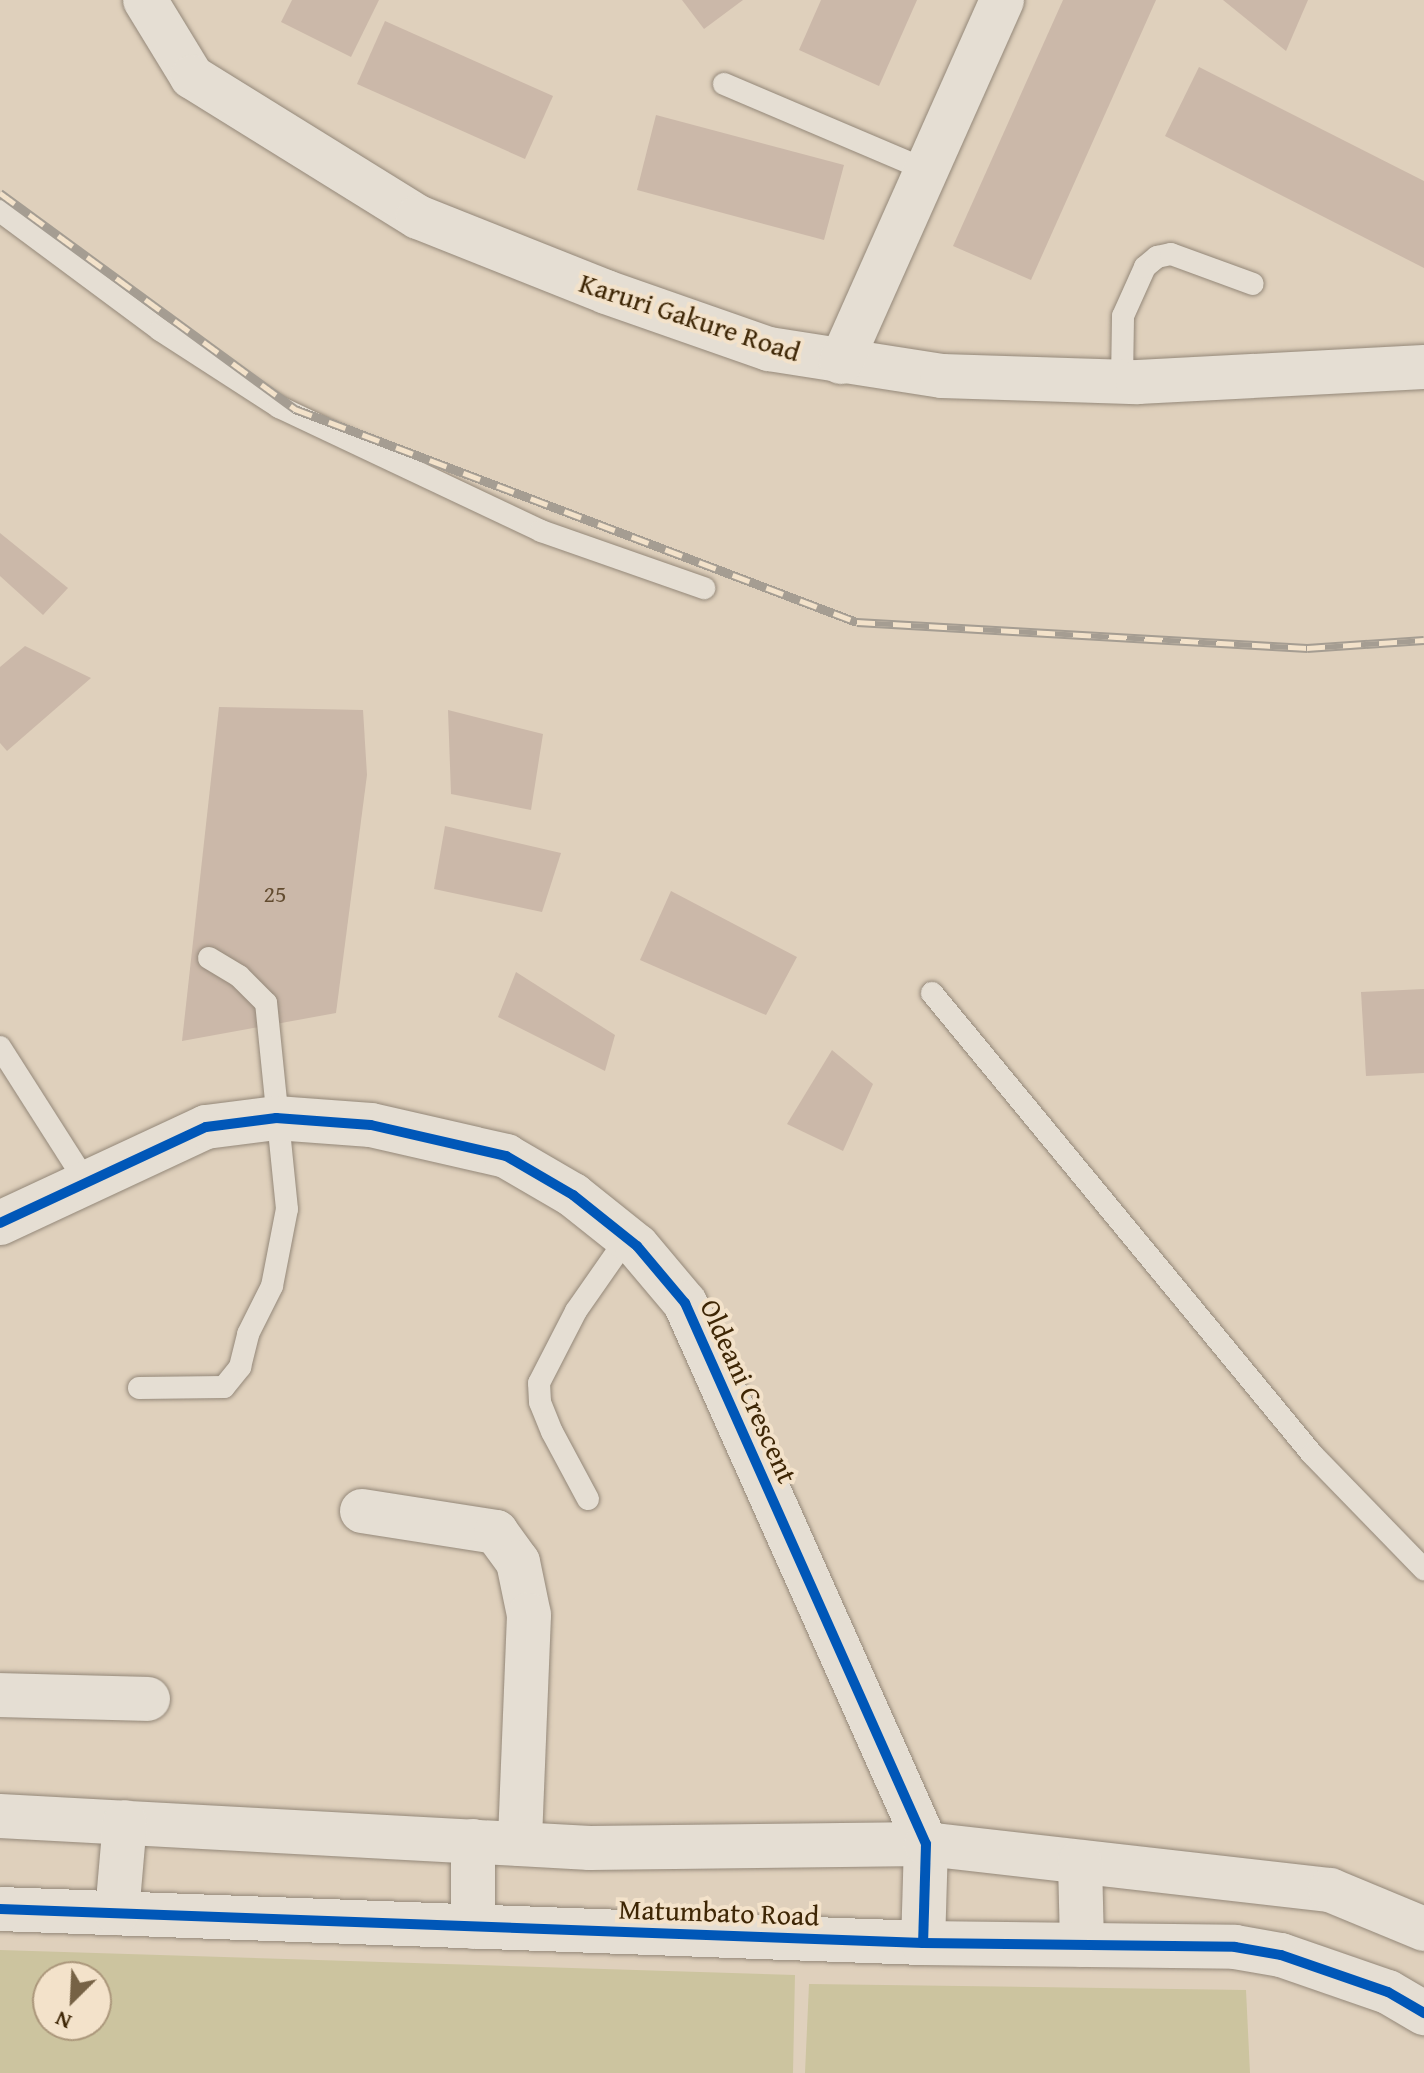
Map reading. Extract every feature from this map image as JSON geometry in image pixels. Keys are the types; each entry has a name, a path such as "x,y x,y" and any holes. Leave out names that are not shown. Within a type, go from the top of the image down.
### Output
{"street":[{"name":"Karuri Gakure Road","path":"145,0 192,77 418,217 606,292 769,349 942,376 1122,381 1424,367"},
{"path":"841,362 1002,0"},
{"name":"Oldeani Crescent","path":"0,1223 206,1127 276,1118 371,1125 506,1156 573,1195 627,1238 685,1303 926,1844 923,1943"},
{"path":"362,1511 496,1532 518,1562 529,1615 520,1844"},
{"path":"0,1695 148,1699"},
{"path":"0,1816 590,1848 926,1844 1330,1890 1424,1929"},
{"path":"117,1913 125,1822"},
{"path":"473,1841 473,1927"},
{"path":"1080,1862 1082,1945"},
{"name":"Matumbato Road","path":"0,1909 923,1943 1235,1947 1281,1955 1388,1992 1424,2013"}],"lane":[{"path":"724,84 927,170"},
{"path":"0,211 160,330 279,407 541,531 704,588"},
{"path":"1122,381 1123,316 1145,267 1157,257 1171,254 1253,284"},
{"path":"139,1388 224,1387 240,1367 248,1334 272,1286 287,1209 266,1003 239,976 209,958"},
{"path":"932,993 1312,1454 1424,1569"},
{"path":"0,1047 86,1182"},
{"path":"588,1499 552,1432 540,1402 539,1383 576,1311 627,1238"}],"shaded area":[{"path":"0,1950 795,1975 793,2073 0,2073"},
{"path":"809,1984 1246,1990 1250,2073 805,2073"}],"building":[{"path":"292,0 379,0 351,57 281,22"},
{"path":"682,0 743,0 704,29"},
{"path":"821,0 917,0 879,86 799,50"},
{"path":"1063,0 1156,0 1031,280 953,246"},
{"path":"1223,0 1308,0 1286,51"},
{"path":"385,21 553,96 525,159 357,84"},
{"path":"1199,67 1424,181 1424,268 1165,136"},
{"path":"656,115 844,165 824,240 637,190"},
{"path":"0,533 68,588 43,615 0,576"},
{"path":"25,646 91,678 7,751 0,743 0,667"},
{"path":"219,707 363,710 367,775 336,1013 182,1041"},
{"path":"448,710 543,734 531,810 451,794"},
{"path":"445,826 561,853 542,912 434,889"},
{"path":"671,891 797,957 766,1015 640,960"},
{"path":"516,972 615,1035 605,1071 498,1017"},
{"path":"1424,989 1424,1073 1366,1076 1361,992"},
{"path":"832,1050 873,1084 843,1151 787,1124"}],"railway":[{"path":"0,193 295,409 857,622 1307,648 1424,640"}],"cycle path":[{"path":"0,1223 206,1127 276,1118 371,1125 506,1156 573,1195 637,1246 685,1303 926,1844 923,1943"},
{"path":"0,1909 923,1943 1235,1947 1281,1955 1388,1992 1424,2013"}]}
